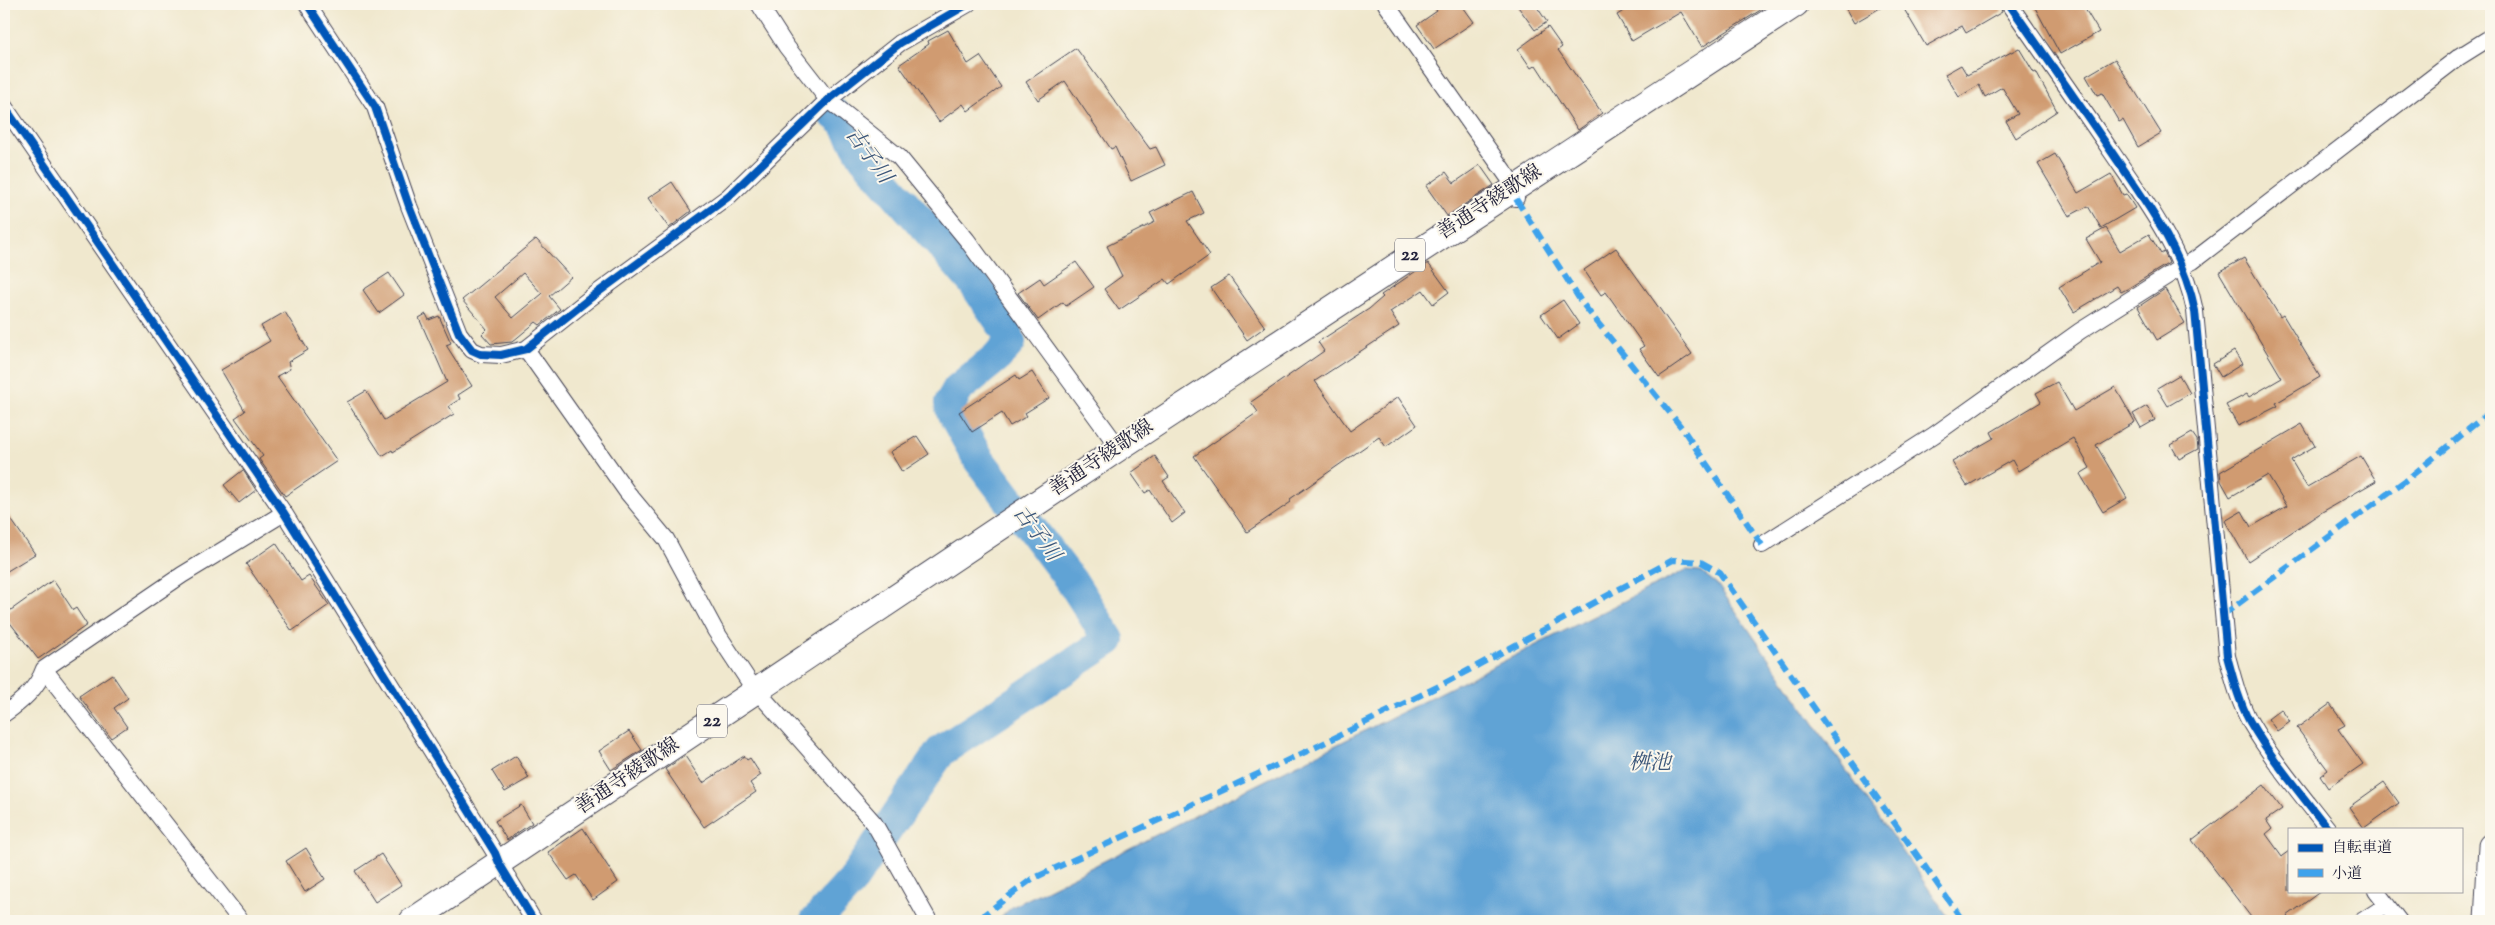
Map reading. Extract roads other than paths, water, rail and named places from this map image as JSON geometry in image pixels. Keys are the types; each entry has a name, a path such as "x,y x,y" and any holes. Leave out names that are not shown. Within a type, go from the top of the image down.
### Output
{"main road":[{"name":"善通寺綾歌線","path":"412,921 1119,448 1515,193 1796,4"},
{"path":"2486,921 2491,846"}],"street":[{"path":"307,4 375,107 409,206 459,333 472,350 481,354 501,355 526,349 728,197 828,100 900,43 968,4"},
{"path":"759,4 786,46 828,100 899,157 967,240 1119,448"},
{"path":"1386,4 1515,193"},
{"path":"2009,4 2156,217 2183,266 2195,311 2227,656 2236,688 2249,721 2273,758 2327,828"},
{"path":"1762,545 1934,435 2080,331 2193,261 2226,238 2459,57 2491,36"},
{"path":"4,106 284,513 470,811 534,921"},
{"path":"526,349 627,492 666,539 715,630 757,691 874,823 929,921"},
{"path":"4,714 40,682 44,669 182,575 284,513"},
{"path":"44,669 241,921"},
{"path":"2377,892 2400,921"},
{"path":"2362,921 2387,904"}],"water":[{"name":"桝池","path":"1686,570 1700,571 1717,584 1951,921 997,921 1012,907"}],"waterway":[{"name":"古子川","path":"816,921 851,882 941,751 1109,640 1075,586 979,460 952,412 950,403 958,389 997,357 1010,342 1006,330 973,282 864,157 844,122 828,109"}]}
